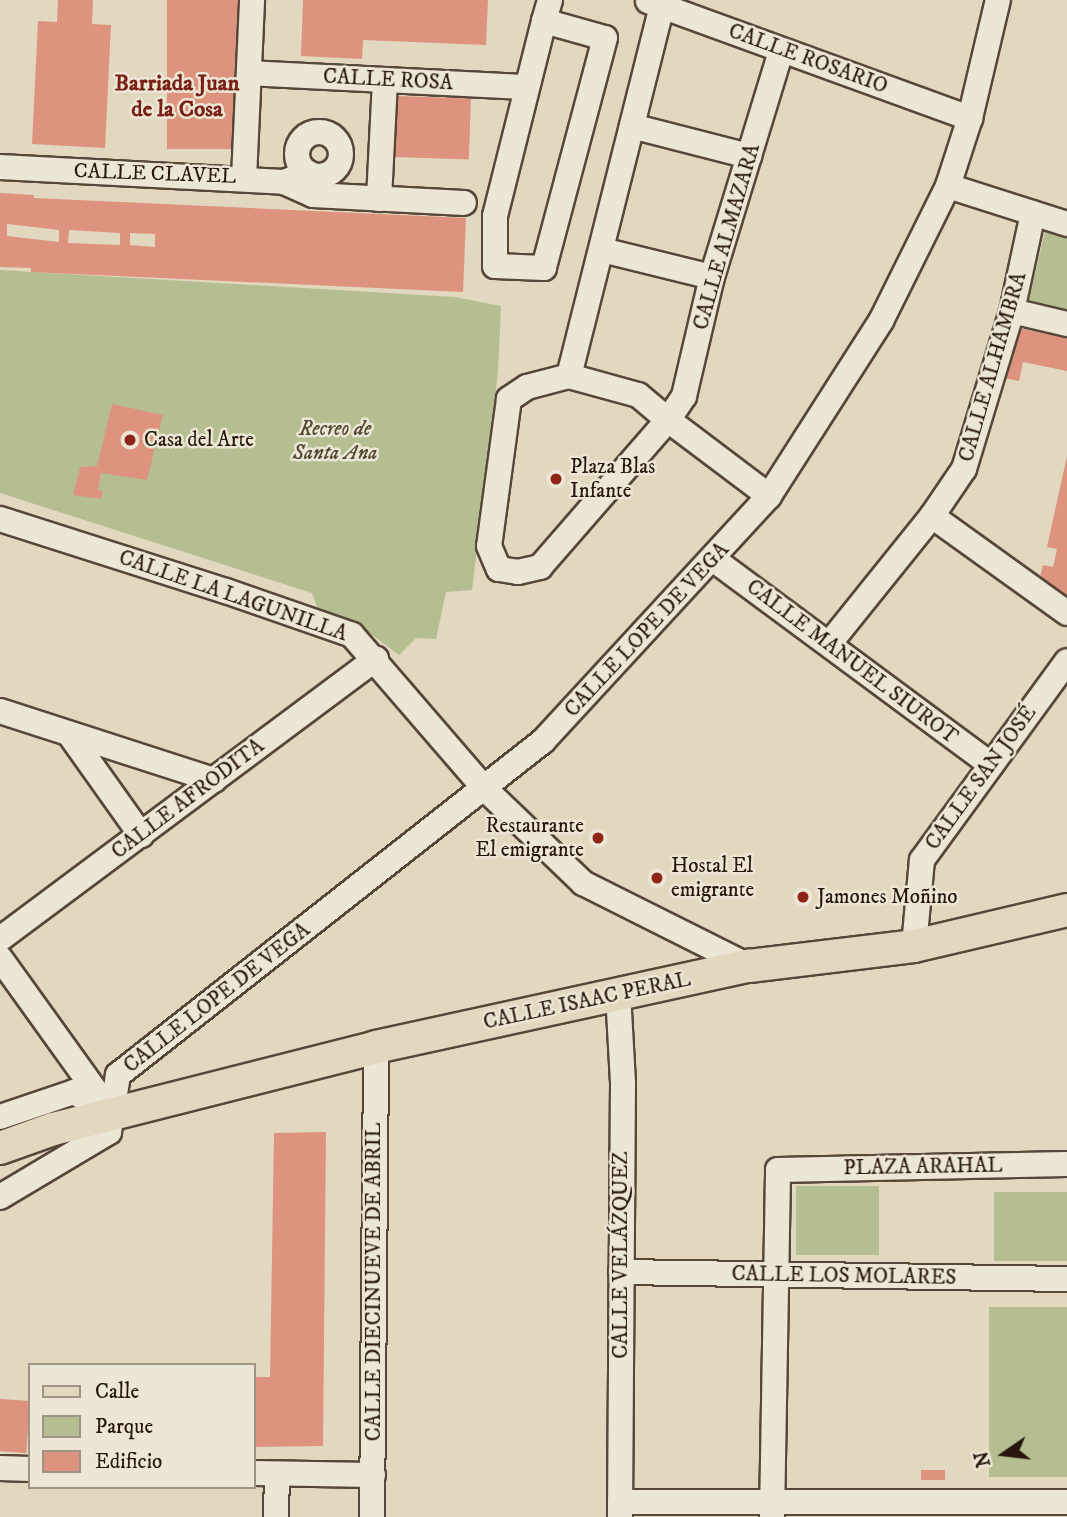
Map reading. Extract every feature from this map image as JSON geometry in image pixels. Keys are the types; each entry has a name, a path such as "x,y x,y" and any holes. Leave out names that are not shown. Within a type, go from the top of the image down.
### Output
{"main road":[{"name":"CALLE ISAAC PERAL","path":"0,1148 53,1129 376,1047 749,966 914,946 1067,909"}],"street":[{"path":"244,178 252,0"},
{"name":"CALLE LOPE DE VEGA","path":"111,1114 118,1075 543,741 769,496 881,321 948,186 970,118 998,0"},
{"path":"569,376 632,126 654,3"},
{"name":"CALLE ROSARIO","path":"654,3 970,118"},
{"path":"547,11 604,38 544,268 495,266 495,216 547,11"},
{"name":"CALLE ALMAZARA","path":"668,420 684,396 712,277 781,51"},
{"name":"CALLE ROSA","path":"249,74 527,88"},
{"path":"379,199 385,80"},
{"path":"632,126 749,156"},
{"name":"CALLE CLAVEL","path":"0,167 284,182 308,173"},
{"path":"284,182 313,195 464,203"},
{"path":"948,186 1067,224"},
{"name":"CALLE ALHAMBRA","path":"829,644 932,516 964,469 1012,311 1033,213"},
{"path":"602,250 712,277"},
{"path":"1012,311 1067,324"},
{"path":"668,420 540,567 518,572 499,569 489,546 509,399 527,387 569,376 638,395 769,496"},
{"path":"932,516 1067,613"},
{"name":"CALLE LA LAGUNILLA","path":"0,519 226,591 352,635 485,789 583,883 749,966"},
{"name":"CALLE MANUEL SIUROT","path":"713,559 991,765"},
{"name":"CALLE AFRODITA","path":"0,939 376,660"},
{"name":"CALLE SAN JOSÉ","path":"914,946 922,860 1067,661"},
{"path":"0,711 214,780"},
{"path":"71,735 141,835"},
{"path":"0,958 111,1114 109,1132 0,1196"},
{"name":"CALLE VELÁZQUEZ","path":"618,993 623,1083 620,1510"},
{"name":"CALLE DIECINUEVE DE ABRIL","path":"372,1517 376,1047"},
{"path":"0,1117 74,1092 111,1114"},
{"name":"PLAZA ARAHAL","path":"776,1276 778,1170 1067,1164"},
{"name":"CALLE LOS MOLARES","path":"621,1272 1067,1279"},
{"path":"772,1509 776,1276"},
{"path":"0,1468 28,1469"},
{"path":"276,1517 265,1474 373,1475"},
{"path":"620,1510 1067,1502"}],"green space":[{"path":"1045,231 1067,236 1067,313 1028,304"},
{"name":"Recreo de Santa Ana","path":"0,270 455,297 501,306 498,372 472,590 446,592 436,639 416,638 399,655 355,622 319,612 312,593 0,493"},
{"path":"796,1186 879,1186 879,1255 796,1255"},
{"path":"994,1192 1067,1192 1067,1261 994,1261"},
{"path":"989,1307 1067,1307 1067,1477 989,1477"}],"building":[{"path":"58,0 93,0 92,24 111,25 105,148 32,144 38,21 57,22"},
{"path":"167,0 241,0 241,149 167,149"},
{"path":"303,0 488,0 486,45 363,40 362,59 301,56"},
{"path":"397,96 471,99 469,160 395,157"},
{"path":"0,193 34,195 34,198 466,218 463,292 31,272 31,268 0,267","holes":["7,224 59,230 59,242 7,236","69,230 120,233 120,245 68,243","130,233 155,234 155,247 130,245"]},
{"path":"1014,327 1067,338 1067,371 1023,362 1019,381 1004,378"},
{"name":"Casa del Arte","path":"112,404 163,415 147,480 101,473 98,490 103,491 101,499 73,495 80,467 97,466"},
{"path":"1067,456 1067,595 1061,597 1039,581 1043,565 1053,567 1057,549 1047,547"},
{"path":"326,1132 323,1446 256,1447 256,1377 270,1377 274,1133"},
{"path":"0,1399 28,1401 26,1453 0,1451"},
{"path":"921,1470 945,1470 945,1480 921,1480"}],"place":[{"name":"Casa del Arte","path":"130,440"},
{"name":"Plaza Blas Infante","path":"556,479"},
{"name":"Restaurante El emigrante","path":"598,838"},
{"name":"Hostal El emigrante","path":"657,878"},
{"name":"Jamones Moñino","path":"803,897"}],"district":[{"name":"Barriada Juan de la Cosa","path":"177,97"}]}
